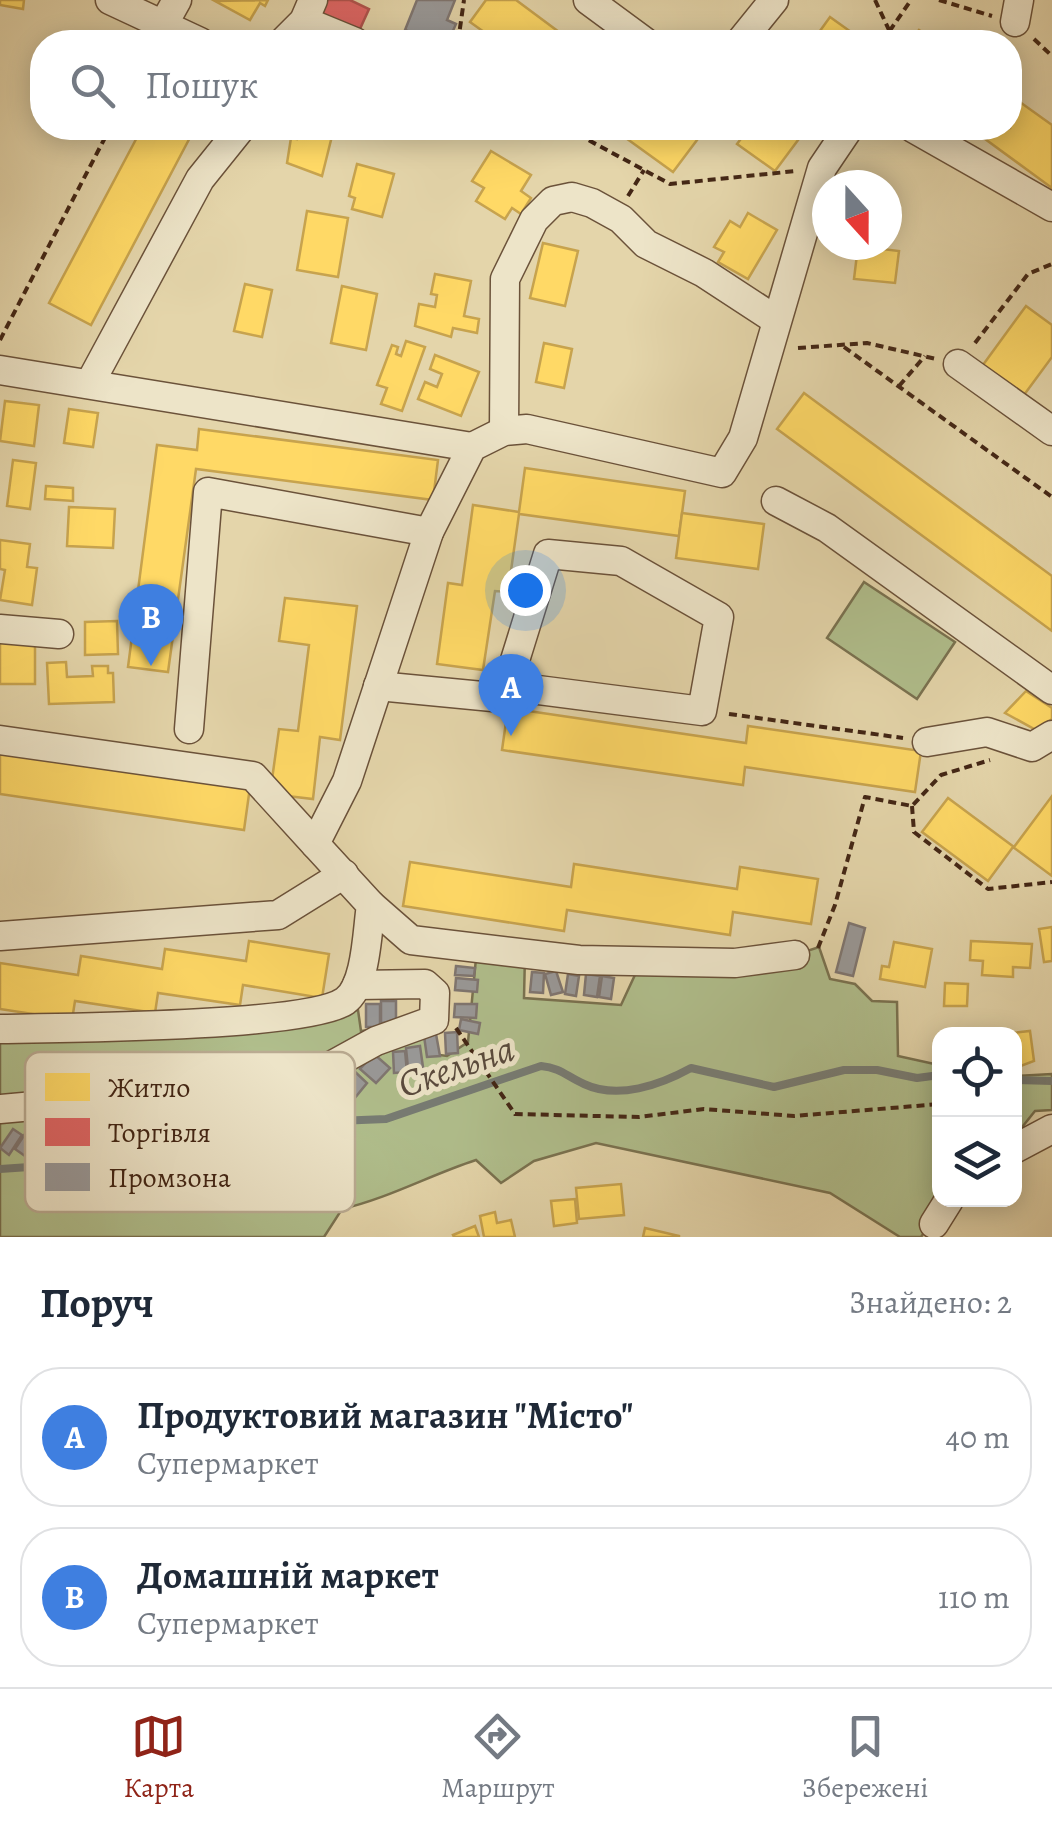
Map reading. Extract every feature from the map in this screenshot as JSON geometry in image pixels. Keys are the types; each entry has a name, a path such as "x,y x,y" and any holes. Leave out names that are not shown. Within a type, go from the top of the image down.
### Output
{"street":[{"path":"110,0 170,30"},
{"path":"162,27 177,0"},
{"path":"588,0 629,30"},
{"path":"750,30 774,0"},
{"path":"308,11 337,30"},
{"path":"90,383 200,179 231,140"},
{"path":"0,370 472,447 504,431 528,430 722,474 743,438 822,168 840,140"},
{"path":"934,140 1052,207"},
{"path":"504,431 505,279 534,220 554,201 572,197 592,203 621,219 646,244 704,273 776,320"},
{"path":"958,364 1052,431"},
{"path":"315,844 348,781 429,532 472,447"},
{"path":"188,747 208,492 429,532"},
{"path":"776,501 827,528 1052,690"},
{"path":"378,686 503,698 548,554 621,561 719,616 702,711 507,686"},
{"path":"0,630 59,634"},
{"path":"928,742 987,732 1042,741"},
{"path":"0,740 188,747 253,776 271,802 371,906 411,940 561,958 687,963 796,956"},
{"path":"0,936 278,914 344,874"},
{"path":"0,1029 137,1026 312,1012 345,1000 357,985 371,906"},
{"path":"355,1053 434,1020 434,992 425,984 357,985"},
{"path":"0,1109 25,1107"},
{"path":"1022,1144 1052,1129"},
{"path":"934,1224 945,1207"}],"path":[{"path":"460,30 464,0"},
{"path":"875,0 889,30"},
{"path":"891,30 911,0"},
{"path":"939,0 1017,11"},
{"path":"0,340 104,140"},
{"path":"588,140 670,184 822,168"},
{"path":"768,348 867,343 958,364 1028,274 1052,264"},
{"path":"844,347 1052,497"},
{"path":"899,386 925,356"},
{"path":"702,711 928,742"},
{"path":"1042,741 941,775 912,806 914,832 988,889 1052,882"},
{"path":"796,956 819,947 865,797 912,806"},
{"path":"434,1020 454,1027 515,1114 639,1117 704,1108 794,1116 932,1105"}],"green space":[{"path":"864,582 955,642 917,699 827,638"},
{"path":"819,947 830,979 855,984 872,1001 897,1002 898,1056 932,1063 932,1207 942,1207 921,1237 900,1237 830,1193 596,1143 534,1161 501,1183 476,1160 355,1205 355,1052 25,1052 25,1212 340,1212 324,1237 0,1237 0,1029 358,1010 361,1031 428,1023 432,1054 447,1056 468,1042 477,948 525,954 524,998 621,1005 641,962 795,955"},
{"path":"1052,1074 1052,1110 1035,1111 1022,1127 1022,1117 1022,1076"}],"building: Житло":[{"path":"0,0 24,0 23,9 0,5"},
{"path":"268,0 265,6 260,3 250,20 215,1"},
{"path":"486,0 516,0 556,30 481,30 470,22"},
{"path":"830,17 848,30 821,30"},
{"path":"1022,104 1052,125 1052,188 986,140 1022,140"},
{"path":"136,140 189,140 91,325 49,303"},
{"path":"291,140 331,140 322,176 287,163"},
{"path":"629,140 697,140 673,172"},
{"path":"740,140 798,140 775,171 737,144"},
{"path":"491,151 531,175 521,191 531,198 521,214 512,208 505,219 476,201 484,188 472,181"},
{"path":"357,164 394,174 382,217 352,209 355,198 349,196"},
{"path":"307,211 348,218 338,277 297,270"},
{"path":"748,213 777,230 748,279 718,262 724,252 714,247 730,221 740,227"},
{"path":"543,243 578,251 565,306 530,298"},
{"path":"856,260 898,260 895,283 854,279"},
{"path":"435,274 471,281 464,316 479,319 477,333 453,328 451,337 415,326 419,304 435,307 437,295 431,294"},
{"path":"245,284 272,290 262,337 234,331"},
{"path":"342,286 377,294 366,350 331,343"},
{"path":"1026,306 1052,325 1052,357 1021,399 980,369"},
{"path":"406,341 425,347 402,411 381,404 387,388 377,385 392,345 398,347 396,354 401,356"},
{"path":"544,343 572,349 564,388 536,382"},
{"path":"435,355 479,372 461,416 418,399 425,382 437,387 442,374 430,369"},
{"path":"804,393 1052,576 1052,631 777,429"},
{"path":"5,401 39,405 34,446 0,441"},
{"path":"69,409 98,413 93,447 64,443"},
{"path":"199,429 438,460 433,500 196,469 168,672 128,667 157,445 197,450"},
{"path":"13,460 36,463 30,509 7,506"},
{"path":"525,468 685,491 679,536 519,514 508,592 495,591 483,670 437,664 448,583 462,585 473,505 519,512"},
{"path":"46,486 73,488 73,501 45,499"},
{"path":"69,507 115,509 113,548 67,546"},
{"path":"682,513 764,524 758,569 676,558"},
{"path":"0,540 30,544 27,567 37,568 32,605 0,600 5,570 0,569"},
{"path":"285,598 357,606 340,740 320,737 313,799 270,794 279,729 298,731 309,645 279,641"},
{"path":"117,621 118,654 85,655 85,622"},
{"path":"0,640 35,640 35,684 0,684"},
{"path":"66,662 67,677 93,676 92,666 108,666 108,673 113,673 114,702 49,704 47,663"},
{"path":"1026,691 1052,708 1052,719 1036,730 1005,713"},
{"path":"508,708 746,743 748,726 921,751 915,792 745,767 743,785 502,750"},
{"path":"0,750 250,787 244,830 0,794"},
{"path":"1052,796 1052,876 1013,847 988,881 922,832 948,798 1014,847"},
{"path":"410,862 571,887 574,864 737,889 740,867 818,879 811,924 733,912 730,935 567,910 564,931 403,906"},
{"path":"1052,927 1052,961 1044,962 1039,929"},
{"path":"249,941 329,954 322,998 243,985 240,1005 158,993 155,1013 75,1001 72,1020 0,1009 0,963 78,975 81,956 162,969 165,949 246,961"},
{"path":"971,941 1032,944 1030,968 1013,967 1013,977 982,975 983,961 970,960"},
{"path":"894,942 932,949 925,987 880,979 882,966 889,967"},
{"path":"945,983 968,984 967,1006 944,1006"},
{"path":"1030,1031 1034,1061 1022,1066 1022,1032"},
{"path":"621,1184 624,1215 579,1219 576,1188"},
{"path":"575,1199 577,1223 554,1226 551,1201"},
{"path":"495,1212 497,1223 511,1220 515,1237 484,1237 480,1216"},
{"path":"475,1226 479,1237 453,1235"},
{"path":"645,1228 679,1236 679,1237 643,1237"}],"building: Торгівля":[{"path":"324,0 350,0 369,9 359,30 319,12"}],"building: Промзона":[{"path":"417,0 455,0 447,20 456,24 453,30 405,30"},
{"path":"849,923 865,928 853,976 836,972"},
{"path":"456,966 475,968 474,976 455,975"},
{"path":"556,971 563,992 551,995 545,974"},
{"path":"532,972 544,973 543,993 530,992"},
{"path":"568,974 579,976 576,996 565,994"},
{"path":"586,974 600,976 597,997 584,995"},
{"path":"602,976 614,978 611,999 599,997"},
{"path":"456,978 478,980 477,992 455,990"},
{"path":"381,1001 396,1001 396,1022 381,1023"},
{"path":"366,1004 380,1004 380,1027 366,1027"},
{"path":"455,1004 477,1004 476,1018 454,1017"},
{"path":"461,1019 480,1023 478,1034 459,1030"},
{"path":"457,1032 458,1053 446,1054 445,1033"},
{"path":"436,1034 440,1056 427,1057 424,1036"},
{"path":"420,1046 423,1067 408,1068 406,1048"},
{"path":"405,1051 407,1072 394,1073 393,1052"},
{"path":"374,1054 390,1068 376,1083 360,1069"},
{"path":"355,1072 367,1083 355,1098"},
{"path":"13,1129 22,1135 9,1155 0,1148"},
{"path":"25,1134 25,1156 15,1149"}],"waterway":[{"name":"Скельна","path":"355,1120 386,1119 541,1066 611,1091 652,1085 691,1068 774,1087 844,1070 932,1076"},
{"name":"Скельна","path":"1022,1080 1052,1081"},
{"name":"Скельна","path":"0,1169 25,1167"}],"place":[{"name":"Домашній маркет","path":"151,666"},
{"name":"Продуктовий магазин \"Місто\"","path":"511,736"}]}
